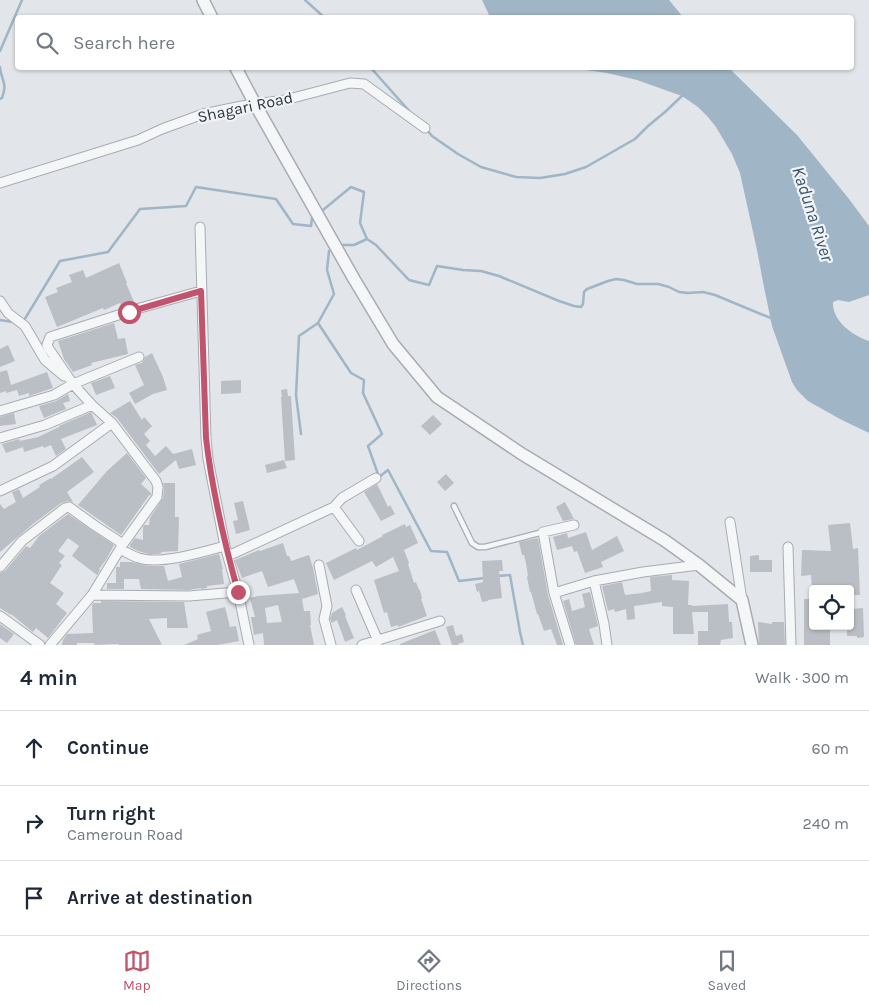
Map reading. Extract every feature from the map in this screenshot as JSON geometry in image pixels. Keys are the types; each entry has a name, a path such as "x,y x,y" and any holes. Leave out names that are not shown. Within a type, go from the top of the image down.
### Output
{"street":[{"path":"203,0 210,15"},
{"path":"237,70 393,344 437,397 522,454 664,540 700,565 742,600"},
{"name":"Shagari Road","path":"0,183 138,140 203,114 285,100 350,83 364,84 425,128"},
{"path":"200,227 208,459 226,551 250,645"},
{"path":"50,645 92,595 122,546 156,497 158,488 156,481 112,423 73,384 47,345 50,338 140,308 201,291"},
{"path":"0,301 8,313 20,323 45,360 73,384"},
{"path":"0,411 54,395 73,384 139,357"},
{"path":"0,438 45,424 92,405"},
{"path":"0,492 53,466 112,423"},
{"path":"0,567 22,541 65,508 69,507 140,558 181,557 226,551 334,507 342,498 376,478"},
{"path":"334,507 359,541"},
{"path":"730,522 742,600 752,645"},
{"path":"570,645 554,593 543,532 574,525"},
{"path":"788,547 791,645"},
{"path":"319,565 327,606 324,619 331,645"},
{"path":"554,593 594,581 643,572 700,565"},
{"path":"594,581 607,645"},
{"path":"356,590 378,641"},
{"path":"92,595 189,596 238,592"},
{"path":"0,616 40,645"},
{"path":"362,645 440,621"}],"lane":[{"path":"454,506 472,543 478,547 485,547 543,532"}],"water":[{"path":"482,0 669,0 681,15 489,15"},
{"name":"Kaduna River","path":"586,70 731,70 797,135 869,226 869,295 849,302 838,300 833,302 836,315 845,327 869,341 869,433 808,401 792,382 772,326 740,173 732,154 716,127 698,107 682,96 637,80"}],"building":[{"path":"119,263 134,302 122,307 120,303 104,310 103,308 57,327 45,297 58,292 56,288 72,282 69,275 83,270 86,278"},
{"path":"114,323 118,339 125,338 128,354 91,363 92,365 73,372 64,359 58,341"},
{"path":"8,345 15,361 0,367 0,349"},
{"path":"152,353 167,390 153,394 135,404 129,393 144,385 135,365 142,363 145,357"},
{"path":"7,370 11,385 47,372 53,388 29,396 29,393 19,396 17,390 0,393 0,372"},
{"path":"110,376 115,388 96,395 91,383"},
{"path":"241,380 241,393 221,394 221,381"},
{"path":"287,389 288,396 291,396 295,460 285,461 281,390"},
{"path":"68,394 70,401 63,403 66,409 44,418 39,406 56,401"},
{"path":"130,401 142,420 144,417 152,426 144,434 150,441 146,445 155,456 166,446 173,454 192,449 196,465 179,469 176,460 159,474 117,418 110,413"},
{"path":"91,412 97,425 61,439 66,449 56,456 51,445 24,452 23,447 6,453 2,444 19,439 20,441 38,437"},
{"path":"14,413 16,424 0,426 0,417"},
{"path":"433,415 442,424 430,435 421,426"},
{"path":"127,453 146,478 141,484 151,495 121,535 78,505 107,471"},
{"path":"82,457 94,472 67,492 73,502 61,503 0,552 0,504 4,509 16,502 12,492 19,489 23,498 40,487 39,485 51,479"},
{"path":"284,460 287,468 267,473 265,465"},
{"path":"446,474 454,483 445,491 437,482"},
{"path":"163,483 175,483 175,517 179,517 178,551 149,554 138,551 130,547 130,545 135,538 143,540 143,527 144,525 149,525 150,518 163,498"},
{"path":"377,484 388,507 390,505 395,514 381,521 364,492"},
{"path":"243,501 250,530 236,534 233,521 238,520 234,503"},
{"path":"565,502 574,519 563,521 556,507"},
{"path":"68,514 114,545 97,575 72,556 79,546 68,538 58,551 65,556 59,563 62,565 50,583 64,593 56,604 67,613 48,638 36,628 33,632 11,614 0,608 0,573 5,571 26,546 30,548 39,536"},
{"path":"850,523 853,549 858,548 860,595 854,595 854,585 812,585 811,575 801,576 802,550 831,551 828,525"},
{"path":"405,524 406,527 410,525 418,543 404,550 414,583 416,582 420,590 427,616 398,627 398,625 391,627 387,612 384,613 374,580 399,571 393,557 376,567 372,561 334,580 326,563 356,548 357,550"},
{"path":"586,532 592,550 617,536 624,551 601,562 603,567 585,573 577,551 574,552 572,546 557,550 553,537 567,533 568,538"},
{"path":"538,538 548,595 563,645 557,645 551,629 544,631 530,592 526,563 519,542"},
{"path":"283,543 287,556 289,556 291,561 309,555 318,594 302,599 304,611 310,611 310,625 314,645 264,645 263,633 254,635 251,617 255,617 250,598 299,593 294,579 268,587 262,571 242,578 235,560","holes":["278,605 282,622 267,623 265,608"]},
{"path":"219,554 224,584 189,590 141,589 139,579 124,579 124,589 107,589 107,583 116,583 116,567 120,567 120,562 164,566 168,581 182,577 179,564"},
{"path":"759,555 759,560 772,560 772,572 750,572 750,556"},
{"path":"502,560 503,571 499,571 502,598 482,602 475,584 483,582 482,561"},
{"path":"672,575 672,580 689,581 688,605 728,604 729,622 732,622 733,638 721,640 720,645 698,645 698,631 708,631 708,612 692,612 694,634 673,634 673,607 662,606 662,602 634,606 635,619 627,620 626,609 615,612 614,609 608,611 602,586 622,582 625,595 642,593 651,591 650,577"},
{"path":"590,592 598,626 589,629 594,645 576,645 563,601 569,599 572,611 585,607 582,594"},
{"path":"804,599 809,599 809,630 830,630 830,645 804,645"},
{"path":"101,601 184,602 188,628 167,628 167,618 149,619 162,645 95,645 94,643 77,643 77,645 62,645 67,634 93,633 92,605 93,603 101,603"},
{"path":"225,607 230,627 236,626 239,641 218,645 184,645 198,639 197,635 211,631 206,612"},
{"path":"342,607 354,638 345,642 337,620 332,623 330,619 332,613"},
{"path":"863,608 864,637 847,636 847,630 854,630 854,609"},
{"path":"758,622 772,624 772,622 784,622 785,645 759,645"},
{"path":"0,624 14,634 7,643 0,638"},
{"path":"453,625 456,636 462,634 464,642 459,645 452,645 446,627"},
{"path":"435,630 441,645 400,645 400,644"}],"waterway":[{"path":"16,15 22,0"},
{"path":"305,0 322,15"},
{"path":"0,51 15,16"},
{"path":"0,67 4,85 2,98 0,99"},
{"path":"373,70 411,113"},
{"path":"427,130 432,136 458,154 481,167 516,177 540,178 565,174 586,167 635,139 684,94"},
{"path":"23,322 60,261 108,252 140,209 186,206 196,187 276,199 293,224 311,226 312,218"},
{"path":"323,210 351,187 364,192 360,223 367,239 376,245 409,280 429,285 437,266 481,271 499,276 559,301 581,307 584,292 587,289 616,279 637,284 658,284 679,292 703,292 715,295 773,319"},
{"path":"341,245 354,245 367,239"},
{"path":"301,434 296,395 299,336 318,323 334,294 327,270 329,251"},
{"path":"0,320 13,322"},
{"path":"318,323 351,373 364,380 363,393 382,434 368,446 379,477 388,470 431,551 447,552 459,581 485,578"},
{"path":"498,576 510,575 523,645"}],"route":[{"path":"129,312 201,291 208,459 225,546 238,592"}]}
